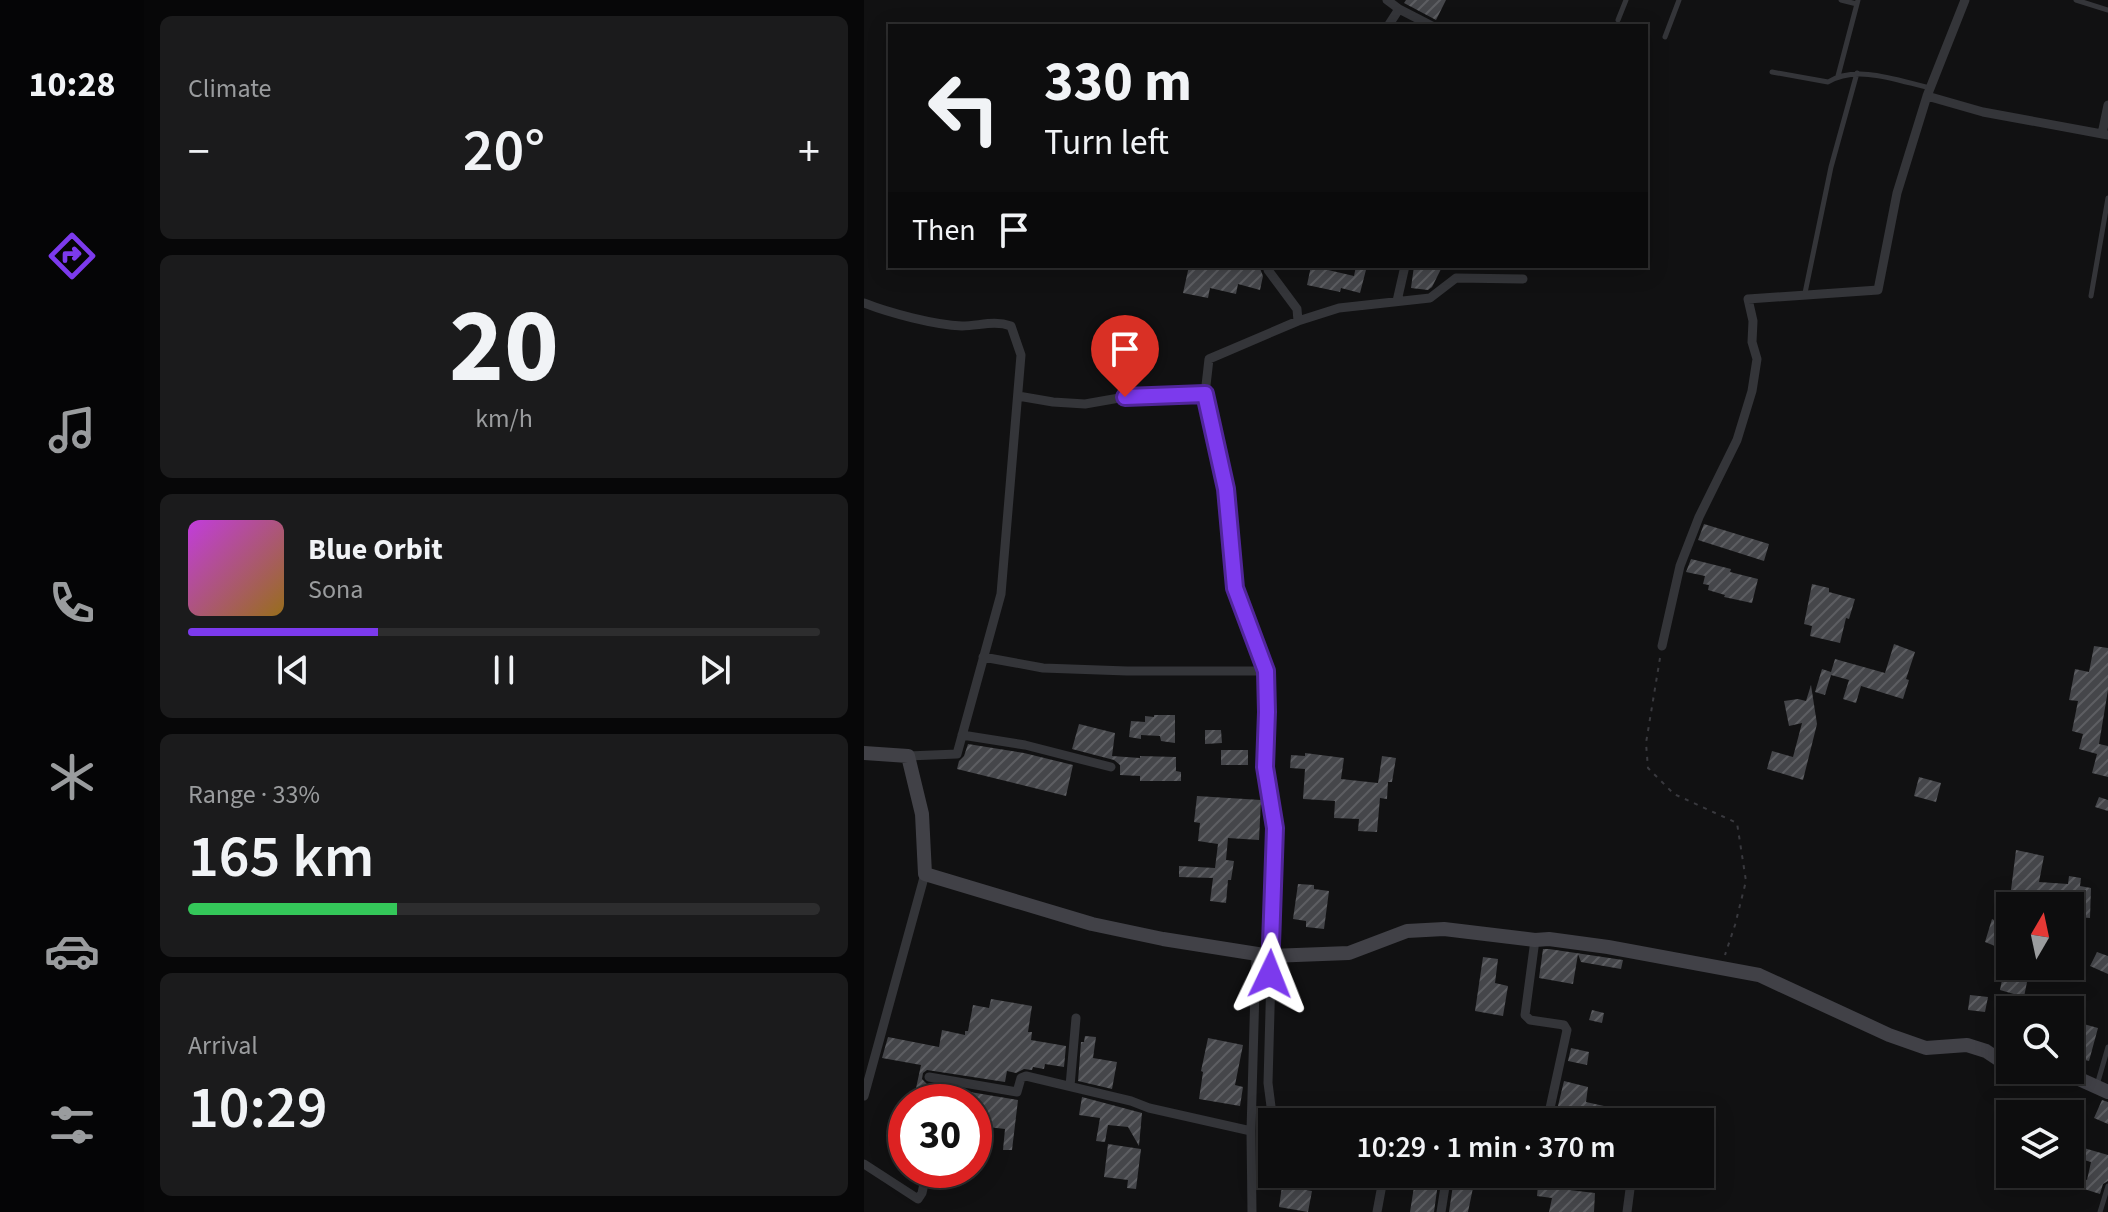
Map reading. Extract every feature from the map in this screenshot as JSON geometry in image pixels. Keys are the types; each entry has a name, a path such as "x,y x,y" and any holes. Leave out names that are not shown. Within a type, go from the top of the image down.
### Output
{"street":[{"path":"1387,0 1428,24"},
{"path":"1662,646 1680,566 1699,517 1737,440 1752,391 1757,359 1752,342 1753,321 1748,299 1878,290 1897,193 1929,92 1965,0"},
{"path":"1389,24 1399,9"},
{"path":"1929,92 1983,112 2105,134 2108,105"},
{"path":"1268,268 1297,309 1298,321"},
{"path":"1397,301 1405,268"},
{"path":"1252,1212 1251,1131 1275,828 1265,767 1266,671 1235,588 1226,489 1205,394 1209,359 1298,321 1339,308 1430,298 1456,278 1523,279"},
{"path":"864,303 923,320 961,326 1000,322 1011,326 1021,355 1001,594 957,754 908,756 864,753"},
{"path":"1018,396 1085,404 1125,397 1205,394"},
{"path":"983,657 1043,668 1266,671"},
{"path":"962,735 1025,745 1111,767"},
{"path":"864,1096 925,874 922,814 908,756"},
{"path":"925,874 1092,924 1263,955 1349,953 1407,931 1444,929 1608,947 1759,975 1889,1035 1926,1048 1967,1045 1996,1058"},
{"path":"1535,940 1526,1018 1564,1025 1567,1030 1550,1108"},
{"path":"1263,955 1271,1108"},
{"path":"1070,1086 1076,1018"},
{"path":"929,1077 1017,1092 1021,1078 1026,1076 1251,1131"},
{"path":"864,1164 888,1180"},
{"path":"901,1188 918,1199 923,1188"},
{"path":"1377,1212 1381,1188"},
{"path":"1441,1212 1445,1188"},
{"path":"1627,1212 1630,1188"}],"lane":[{"path":"1618,20 1626,0"},
{"path":"1665,37 1679,0"},
{"path":"1838,76 1858,2 1841,0"},
{"path":"2076,0 2108,10"},
{"path":"1772,72 1828,82 1838,76 1857,73 1929,92"},
{"path":"1805,295 1831,167 1857,73"},
{"path":"2091,296 2108,198"},
{"path":"2102,1089 2108,1047"},
{"path":"2100,1212 2108,1186"}],"path":[{"path":"1662,646 1646,743 1648,768 1674,794 1737,823 1746,881 1721,968"}],"building":[{"path":"1406,0 1446,0 1436,20 1404,3"},
{"path":"1189,268 1260,268 1263,276 1260,290 1238,284 1236,294 1210,288 1208,298 1183,293"},
{"path":"1311,268 1354,276 1356,268 1366,268 1360,293 1307,285"},
{"path":"1414,268 1441,269 1428,290 1411,288"},
{"path":"1704,524 1769,544 1764,561 1698,540"},
{"path":"1691,559 1758,579 1752,603 1708,590 1709,585 1703,584 1705,576 1686,572"},
{"path":"1812,584 1855,599 1840,643 1810,636 1812,626 1804,624"},
{"path":"1894,644 1915,652 1903,699 1861,686 1856,703 1843,699 1849,680 1831,675 1825,695 1815,692 1822,669 1831,672 1835,659 1885,673"},
{"path":"2094,646 2108,648 2108,690 2099,744 2108,746 2108,777 2092,773 2097,754 2079,749 2083,734 2072,731 2078,701 2069,700 2075,669 2089,672"},
{"path":"1811,685 1817,724 1803,780 1767,769 1772,751 1793,757 1802,723 1789,726 1784,701 1806,701"},
{"path":"1175,715 1175,743 1161,741 1160,736 1129,737 1131,721 1145,722 1145,716"},
{"path":"1079,724 1115,733 1112,756 1176,757 1176,771 1181,772 1181,781 1140,781 1140,776 1120,775 1120,765 1114,760 1072,749"},
{"path":"1205,730 1221,730 1222,743 1205,744"},
{"path":"968,744 1073,765 1066,796 957,769"},
{"path":"1221,750 1248,750 1248,765 1221,765"},
{"path":"1305,753 1344,758 1341,779 1378,783 1382,756 1396,758 1392,782 1388,782 1387,799 1380,798 1377,832 1358,831 1359,819 1334,818 1335,801 1303,799 1305,769 1290,768 1291,755 1305,756"},
{"path":"1919,777 1941,783 1936,802 1914,796"},
{"path":"1197,796 1261,800 1259,840 1228,838 1226,860 1234,861 1226,903 1210,901 1213,878 1179,877 1179,866 1215,868 1218,844 1198,841 1200,823 1194,822"},
{"path":"2099,797 2108,800 2108,811 2095,807"},
{"path":"2016,850 2044,856 2039,882 2068,884 2069,876 2081,878 2080,886 2091,888 2090,918 2084,918 2084,892 2011,892"},
{"path":"1298,884 1314,885 1314,889 1329,891 1324,929 1306,927 1306,921 1293,919"},
{"path":"1996,913 1995,946 1985,942"},
{"path":"1543,949 1623,960 1621,969 1581,962 1578,954 1573,984 1539,978"},
{"path":"2097,952 2108,956 2108,974 2090,966"},
{"path":"1483,957 1498,959 1495,983 1508,986 1503,1016 1475,1011"},
{"path":"2002,980 2027,982 2024,996 2000,990"},
{"path":"1970,995 1988,997 1985,1012 1968,1010"},
{"path":"991,999 1032,1006 1028,1032 1032,1032 1031,1040 1066,1046 1064,1067 1045,1064 1044,1069 1033,1067 1032,1070 1024,1069 1016,1073 1007,1071 1005,1082 927,1070 922,1079 927,1084 917,1084 921,1065 882,1058 888,1037 939,1047 942,1030 965,1035 973,1005 989,1008"},
{"path":"1592,1010 1604,1013 1602,1023 1589,1020"},
{"path":"2084,1024 2098,1028 2089,1061 2084,1060"},
{"path":"1085,1036 1096,1037 1093,1058 1117,1062 1112,1089 1078,1081 1081,1042 1084,1042"},
{"path":"1208,1038 1243,1045 1235,1085 1243,1087 1240,1106 1199,1099"},
{"path":"1571,1048 1589,1052 1587,1065 1568,1061"},
{"path":"1564,1081 1588,1087 1586,1102 1604,1106 1604,1108 1557,1108"},
{"path":"992,1096 1018,1100 1012,1150 1003,1150 1005,1129 992,1128"},
{"path":"1082,1097 1142,1113 1139,1146 1128,1127 1108,1125 1105,1142 1096,1141 1100,1118 1079,1115"},
{"path":"2102,1100 2108,1102 2108,1124 2094,1118"},
{"path":"1108,1144 1141,1149 1136,1189 1127,1188 1128,1180 1104,1177"},
{"path":"2084,1148 2108,1155 2108,1181 2103,1184 2100,1194 2081,1188 2084,1188 2091,1162 2084,1160"},
{"path":"1282,1188 1312,1191 1308,1212 1279,1207"},
{"path":"1414,1188 1437,1188 1434,1212 1410,1212"},
{"path":"1453,1188 1473,1188 1468,1212 1449,1212"},
{"path":"1538,1188 1569,1188 1595,1193 1594,1212 1549,1212 1552,1198 1537,1196"}],"route":[{"path":"1125,397 1205,394 1226,489 1235,588 1266,671 1265,767 1275,828 1270,974"}]}
